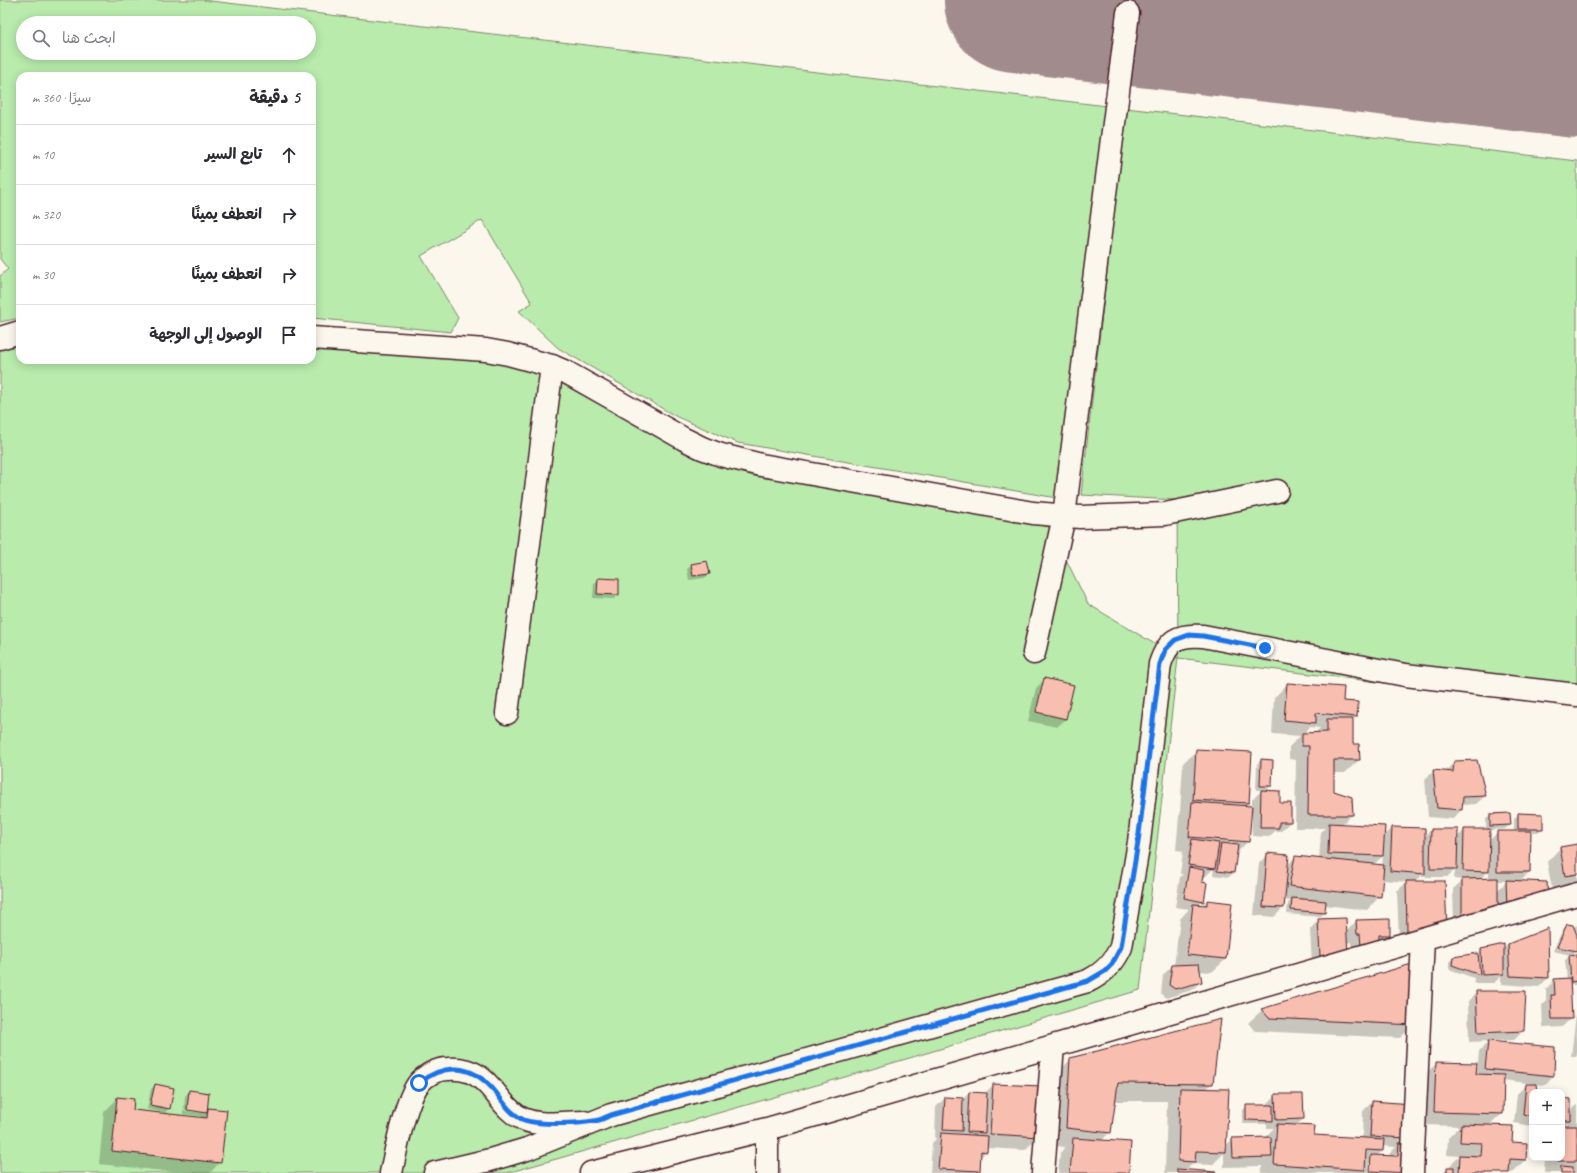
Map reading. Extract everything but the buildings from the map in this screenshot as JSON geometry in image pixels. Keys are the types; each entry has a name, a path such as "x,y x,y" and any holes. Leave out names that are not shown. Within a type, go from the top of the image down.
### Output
{"street":[{"path":"1034,652 1064,516 1128,13"},
{"path":"0,338 16,333"},
{"path":"316,338 486,350 515,355 552,366 566,372 684,439 721,455 769,466 1033,513 1096,517 1165,514 1277,491"},
{"path":"507,713 552,366"},
{"path":"435,1173 490,1160 527,1149 563,1136 595,1121 626,1111 1088,981 1105,971 1117,956 1121,947 1138,842 1160,664 1165,650 1175,640 1189,635 1203,636 1405,675 1577,695"},
{"path":"591,1173 767,1129 1577,894"},
{"path":"1412,1173 1424,939"},
{"path":"1042,1173 1053,1046"},
{"path":"391,1173 401,1130 412,1094 419,1083 430,1074 442,1069 456,1068 481,1078 491,1087 507,1108 523,1119 543,1123 595,1121"},
{"path":"767,1129 767,1173"}],"green space":[{"path":"0,0 202,0 1107,106 1057,498 738,443 677,417 558,348 519,311 532,303 482,220 421,256 458,318 451,332 316,318 316,72 16,72 16,319 0,322 0,276 8,269 0,259"},
{"path":"1126,108 1577,161 1577,706 1178,658 1177,500 1081,495"},
{"path":"16,345 16,364 316,364 316,345 519,361 714,465 1050,527 1088,604 1178,658 1140,990 845,1077 507,1173 0,1173 0,349"}],"runway":[{"path":"1016,0 1577,66"}],"route":[{"path":"419,1083 430,1074 442,1069 456,1068 481,1078 491,1087 507,1108 523,1119 543,1123 595,1121 611,1115 1088,981 1105,971 1112,964 1121,947 1138,842 1160,664 1165,650 1175,640 1189,635 1203,636 1265,648"}]}
